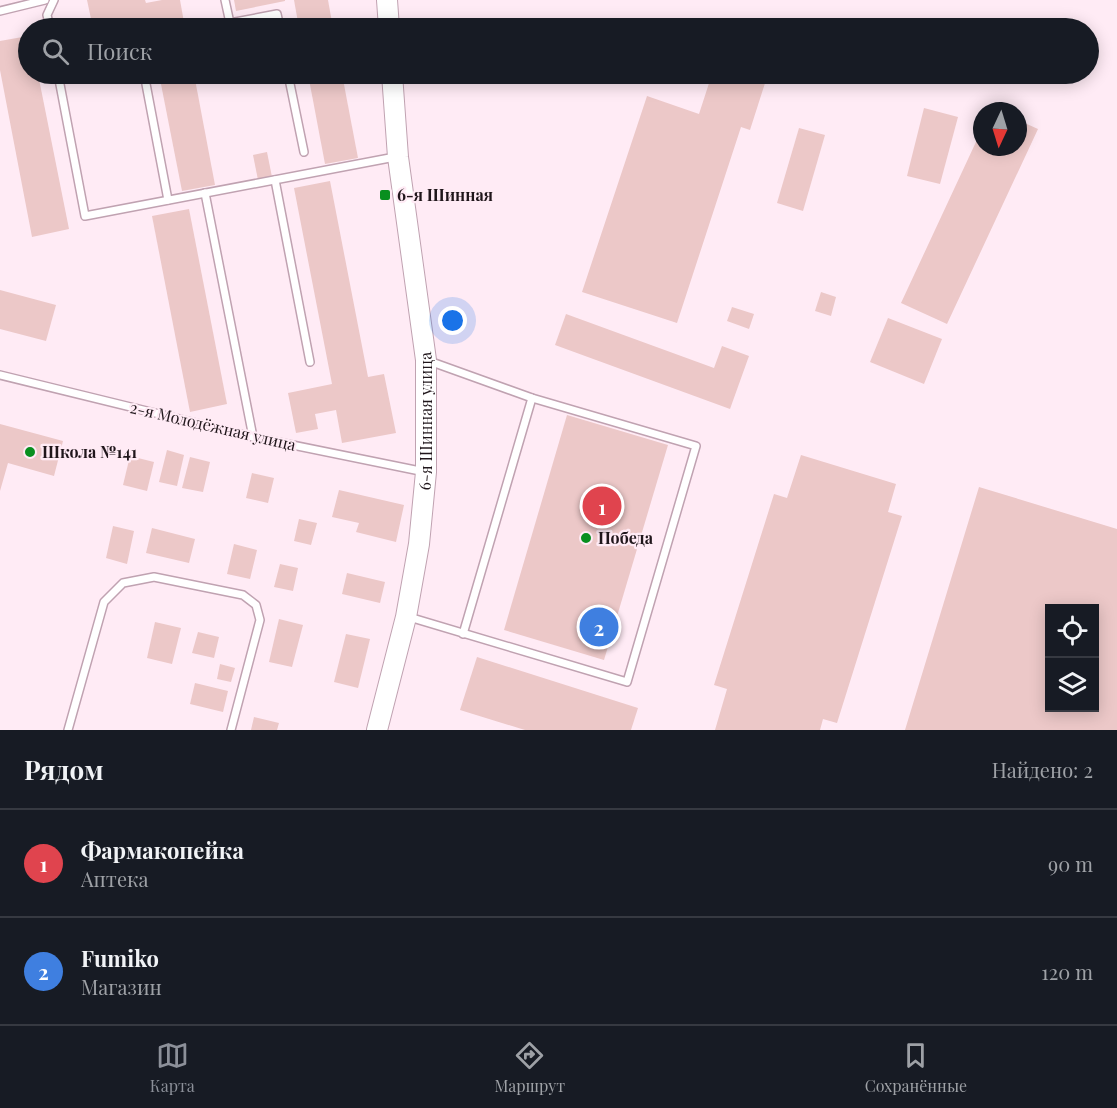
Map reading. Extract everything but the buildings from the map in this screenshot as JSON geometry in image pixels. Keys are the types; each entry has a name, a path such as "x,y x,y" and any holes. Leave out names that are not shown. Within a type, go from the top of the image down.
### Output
{"main road":[{"path":"387,0 388,18"},
{"name":"6-я Шинная улица","path":"377,730 406,617 419,543 426,472 426,360 398,157 393,84"}],"lane":[{"path":"0,11 45,0"},
{"path":"48,18 54,0"},
{"path":"225,0 229,18"},
{"path":"256,18 277,14 278,18"},
{"path":"60,84 85,216 398,157"},
{"path":"146,84 168,200"},
{"path":"290,84 304,152"},
{"path":"275,180 310,362"},
{"path":"205,193 253,437"},
{"path":"406,617 627,682 696,446 532,398 426,360"},
{"name":"2-я Молодёжная улица","path":"0,375 253,437 426,472"},
{"path":"463,634 532,398"},
{"path":"68,730 104,602 123,583 154,577 243,595 256,604 260,620 231,730"}],"place":[{"name":"6-я Шинная","path":"385,195"},
{"name":"Школа №141","path":"30,452"},
{"name":"Фармакопейка","path":"602,506"},
{"name":"Победа","path":"586,538"},
{"name":"Fumiko","path":"599,627"}]}
